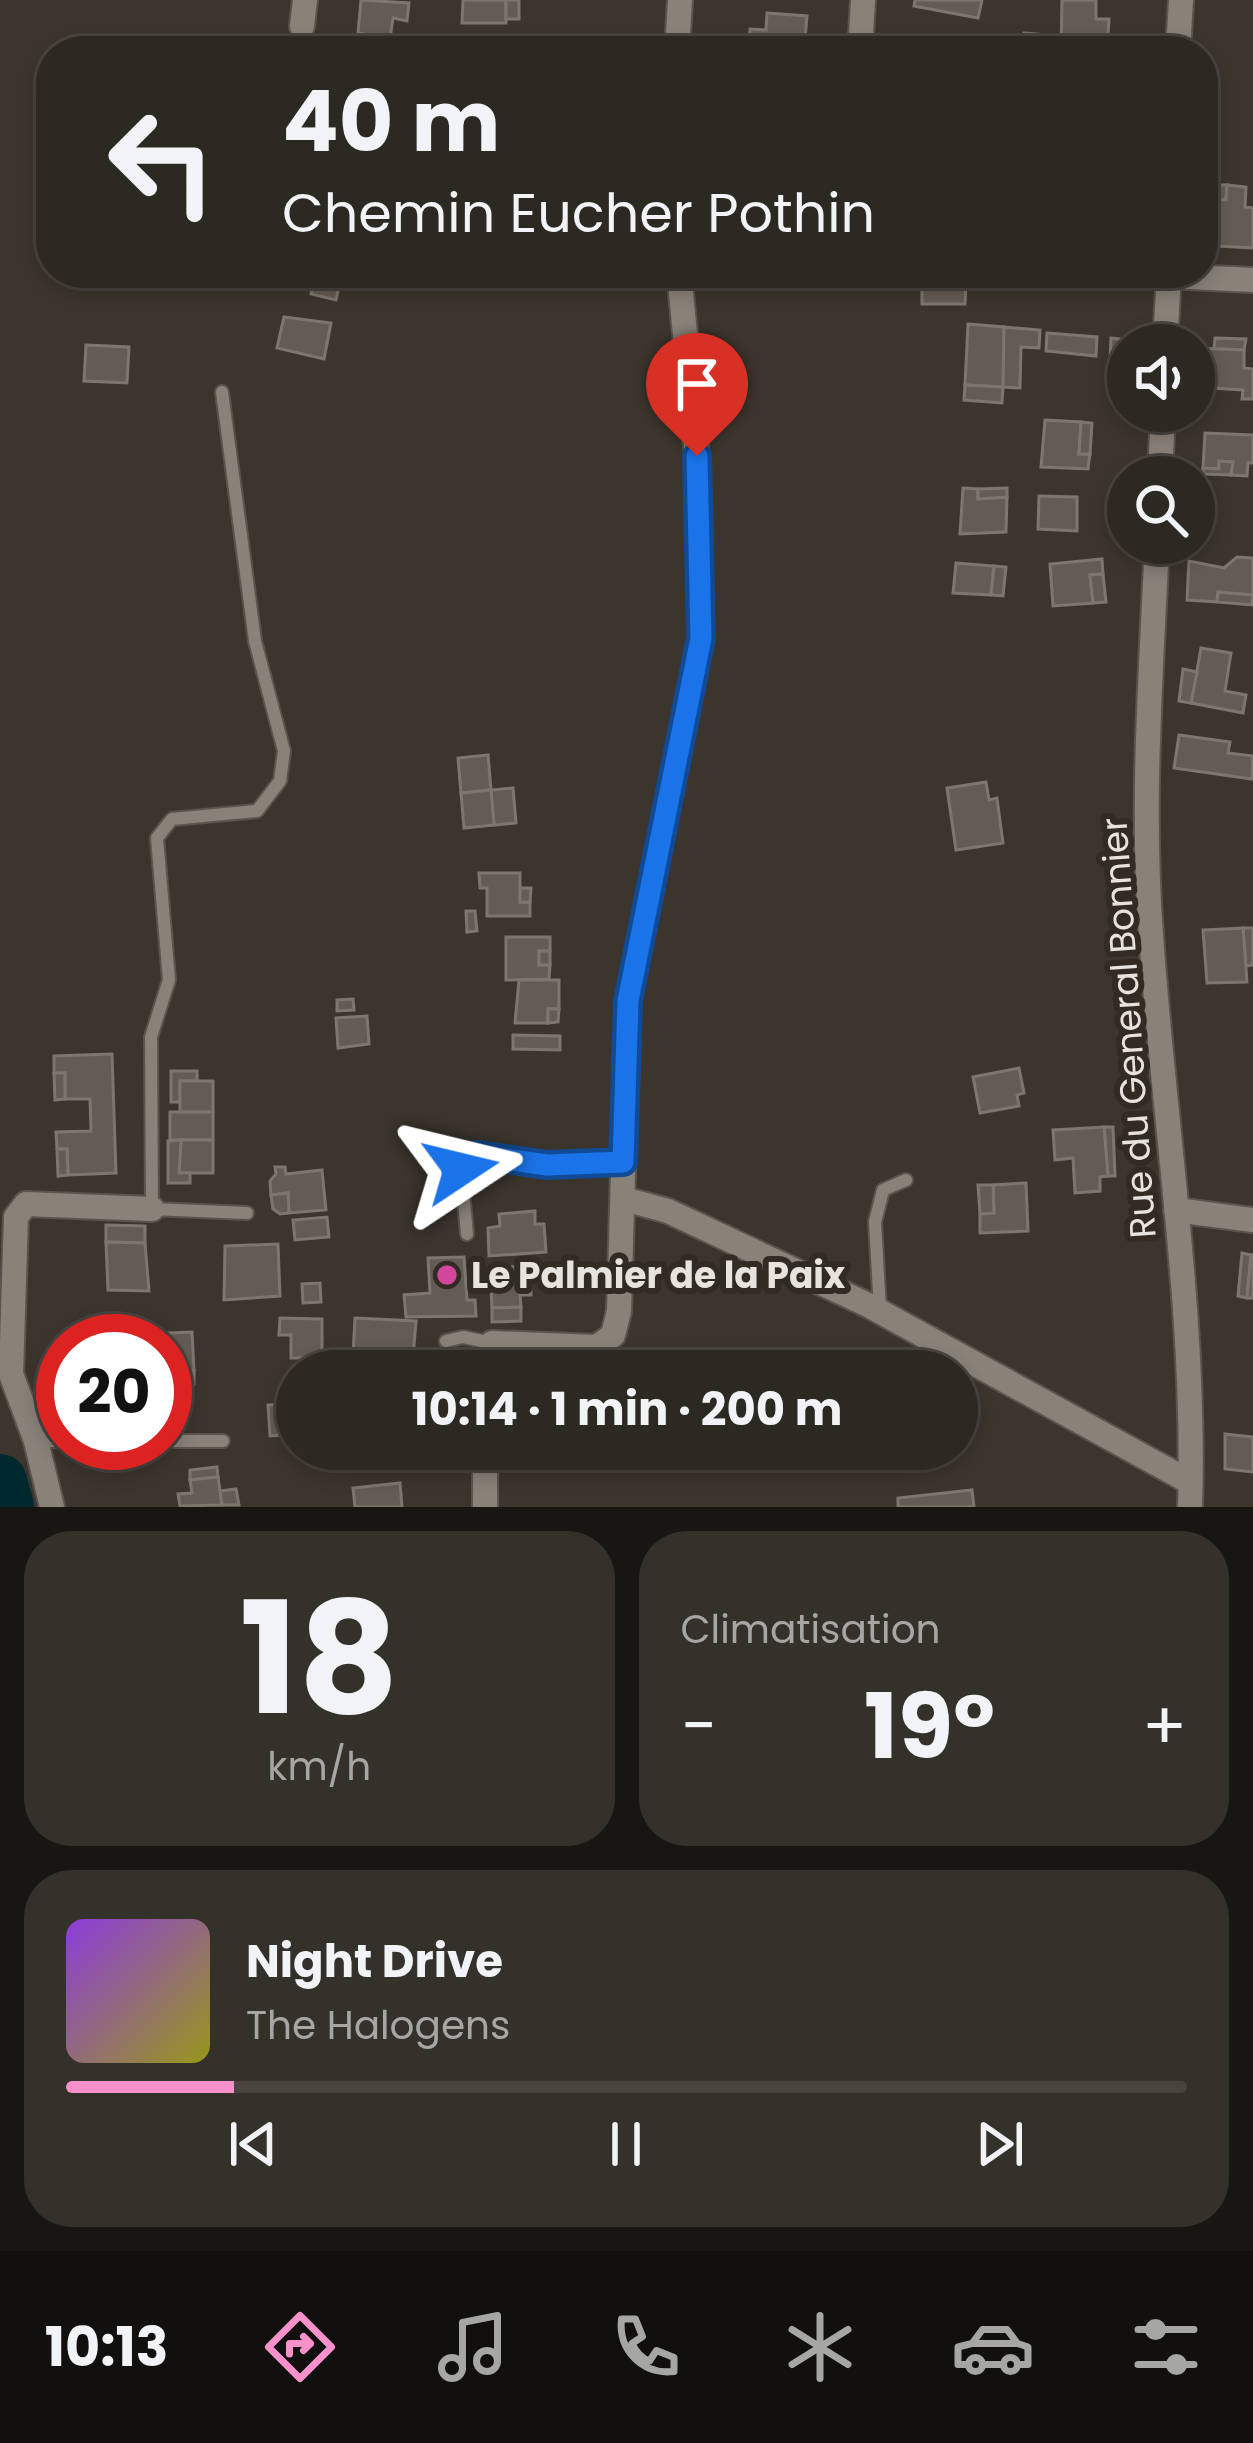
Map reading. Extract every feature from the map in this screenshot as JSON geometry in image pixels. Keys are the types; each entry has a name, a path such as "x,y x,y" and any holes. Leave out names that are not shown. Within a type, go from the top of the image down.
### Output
{"street":[{"path":"678,36 680,0"},
{"path":"861,34 863,0"},
{"path":"1179,36 1181,0"},
{"path":"1218,278 1253,280"},
{"path":"491,1350 492,1343 597,1346 613,1336 619,1311 628,1001 701,638 697,456 680,288"},
{"path":"1167,324 1168,288"},
{"name":"Rue du General Bonnier","path":"1156,564 1147,772 1150,935 1191,1381 1190,1500"},
{"path":"624,1199 668,1211 880,1312 1190,1500"},
{"path":"36,1441 11,1374 19,1209 26,1204 152,1209"},
{"path":"1176,1210 1253,1220"},
{"path":"43,1470 52,1507"},
{"path":"484,1507 485,1470"}],"lane":[{"path":"222,392 255,641 284,751 280,781 256,811 172,820 157,838 169,980 151,1037 152,1209 247,1213"},
{"path":"467,1234 461,1169 478,1155 547,1165 623,1162"},
{"path":"880,1312 875,1222 884,1190 906,1180"},
{"path":"446,1341 463,1336 492,1343"},
{"path":"192,1441 223,1441"}],"building":[{"path":"361,0 409,3 407,21 393,18 390,36 358,33"},
{"path":"463,0 506,0 506,23 462,23"},
{"path":"506,0 519,0 519,19 506,19"},
{"path":"915,0 982,0 978,18 914,6"},
{"path":"1062,0 1096,0 1096,19 1109,19 1108,36 1061,36"},
{"path":"767,13 807,16 805,36 749,36 750,29 766,30"},
{"path":"1218,185 1227,185 1226,200 1218,200"},
{"path":"1227,185 1246,187 1245,207 1253,208 1253,248 1218,246 1218,200 1226,200"},
{"path":"312,288 339,288 336,300 311,294"},
{"path":"922,288 966,288 965,304 922,304"},
{"path":"284,317 331,323 324,359 277,348"},
{"path":"968,324 1004,327 1003,387 965,385"},
{"path":"1004,327 1040,330 1039,348 1021,347 1020,388 1003,387"},
{"path":"1047,333 1097,337 1096,356 1046,351"},
{"path":"1215,338 1246,339 1244,350 1215,349"},
{"path":"86,345 129,347 127,383 84,381"},
{"path":"1215,349 1244,350 1244,368 1253,369 1253,399 1242,399 1243,390 1215,388"},
{"path":"965,385 1003,387 1002,403 964,400"},
{"path":"1045,420 1081,422 1079,454 1090,454 1088,469 1041,467"},
{"path":"1081,422 1092,423 1090,454 1079,454"},
{"path":"1205,433 1253,435 1253,463 1248,463 1247,476 1231,475 1233,462 1219,461 1219,469 1215,469 1215,456 1204,456"},
{"path":"1219,461 1233,462 1231,475 1215,474"},
{"path":"963,488 978,489 978,499 1007,497 1006,532 960,534"},
{"path":"1007,488 1007,497 978,499 978,489"},
{"path":"1039,496 1077,497 1077,531 1038,529"},
{"path":"1237,557 1253,558 1253,595 1218,592 1217,602 1187,600 1189,564 1224,568"},
{"path":"1102,559 1103,574 1090,575 1093,603 1053,606 1050,564"},
{"path":"956,563 994,566 991,595 953,593"},
{"path":"994,566 1006,567 1003,596 991,595"},
{"path":"1103,574 1106,602 1093,603 1090,575"},
{"path":"1218,592 1253,595 1252,605 1217,602"},
{"path":"1201,648 1231,653 1225,691 1246,695 1243,713 1191,703"},
{"path":"1183,669 1197,672 1191,703 1179,701"},
{"path":"1179,735 1230,742 1228,753 1253,756 1252,779 1174,768"},
{"path":"488,755 491,790 461,793 458,758"},
{"path":"986,782 989,800 997,798 1003,843 956,850 947,788"},
{"path":"513,788 516,823 494,825 491,790"},
{"path":"491,790 494,825 464,828 461,793"},
{"path":"479,873 520,873 520,902 530,902 530,916 487,916 487,888 480,888"},
{"path":"520,888 531,888 530,902 520,902"},
{"path":"466,911 475,911 477,931 467,932"},
{"path":"1243,928 1253,928 1253,965 1246,966"},
{"path":"1243,928 1247,982 1207,983 1203,930"},
{"path":"506,937 550,937 550,951 539,951 539,965 550,965 549,979 506,980"},
{"path":"539,951 550,951 550,965 539,965"},
{"path":"519,980 559,980 559,1009 548,1009 548,1023 515,1023"},
{"path":"353,999 354,1010 337,1011 337,1000"},
{"path":"548,1009 559,1009 558,1022 548,1023"},
{"path":"367,1016 369,1044 338,1048 336,1018"},
{"path":"513,1035 560,1036 560,1050 513,1049"},
{"path":"112,1054 116,1173 68,1175 67,1149 57,1149 56,1132 91,1131 90,1099 65,1099 65,1073 54,1073 54,1056"},
{"path":"1019,1068 1024,1093 1017,1095 1019,1106 980,1113 973,1077"},
{"path":"171,1071 197,1071 197,1081 180,1081 180,1102 171,1102"},
{"path":"54,1073 65,1073 65,1099 55,1100"},
{"path":"180,1081 213,1081 213,1112 180,1112"},
{"path":"170,1112 213,1112 213,1140 170,1140"},
{"path":"1104,1127 1113,1127 1115,1176 1108,1176"},
{"path":"1104,1127 1108,1176 1100,1177 1100,1191 1075,1193 1073,1158 1055,1160 1053,1130"},
{"path":"181,1140 213,1140 213,1173 179,1173"},
{"path":"181,1140 179,1173 190,1173 190,1183 168,1183 168,1141"},
{"path":"57,1149 67,1149 68,1175 58,1176"},
{"path":"275,1167 285,1167 286,1174 322,1170 326,1210 289,1213 288,1193 271,1195"},
{"path":"1026,1183 1028,1231 980,1233 980,1214 994,1213 993,1185"},
{"path":"978,1185 993,1185 994,1213 980,1214"},
{"path":"288,1193 289,1213 280,1214 273,1209 271,1195"},
{"path":"535,1211 535,1224 544,1224 546,1252 489,1256 488,1228 500,1226 499,1214"},
{"path":"327,1217 329,1237 295,1240 293,1220"},
{"path":"106,1225 145,1226 145,1243 106,1242"},
{"path":"106,1242 145,1243 149,1291 108,1290"},
{"path":"278,1244 280,1296 224,1300 225,1246"},
{"path":"1242,1253 1251,1255 1247,1298 1238,1296"},
{"path":"1251,1255 1253,1298 1247,1298"},
{"name":"Le Palmier de la Paix","path":"464,1257 467,1300 475,1300 476,1316 406,1317 404,1295 430,1293 428,1258"},
{"path":"530,1266 531,1295 520,1295 521,1307 492,1308 490,1268"},
{"path":"320,1283 321,1302 303,1303 302,1284"},
{"path":"521,1307 521,1321 492,1322 492,1308"},
{"path":"280,1318 322,1319 322,1350 291,1350 291,1335 279,1335"},
{"path":"355,1318 416,1321 414,1350 353,1350"},
{"path":"268,1405 276,1405 276,1436 270,1436"},
{"path":"1225,1434 1253,1437 1253,1472 1225,1469"},
{"path":"217,1467 218,1477 190,1480 192,1470"},
{"path":"218,1477 222,1505 180,1506 178,1494 192,1493 190,1480"},
{"path":"400,1483 402,1507 355,1507 353,1488"},
{"path":"236,1489 239,1505 222,1505 220,1491"},
{"path":"972,1490 974,1507 898,1507 898,1498"}],"waterway":[{"path":"0,1481 7,1507"}],"place":[{"name":"Le Palmier de la Paix","path":"447,1275"}],"route":[{"path":"461,1169 478,1155 547,1165 623,1162 628,1001 701,638 697,456"}]}
